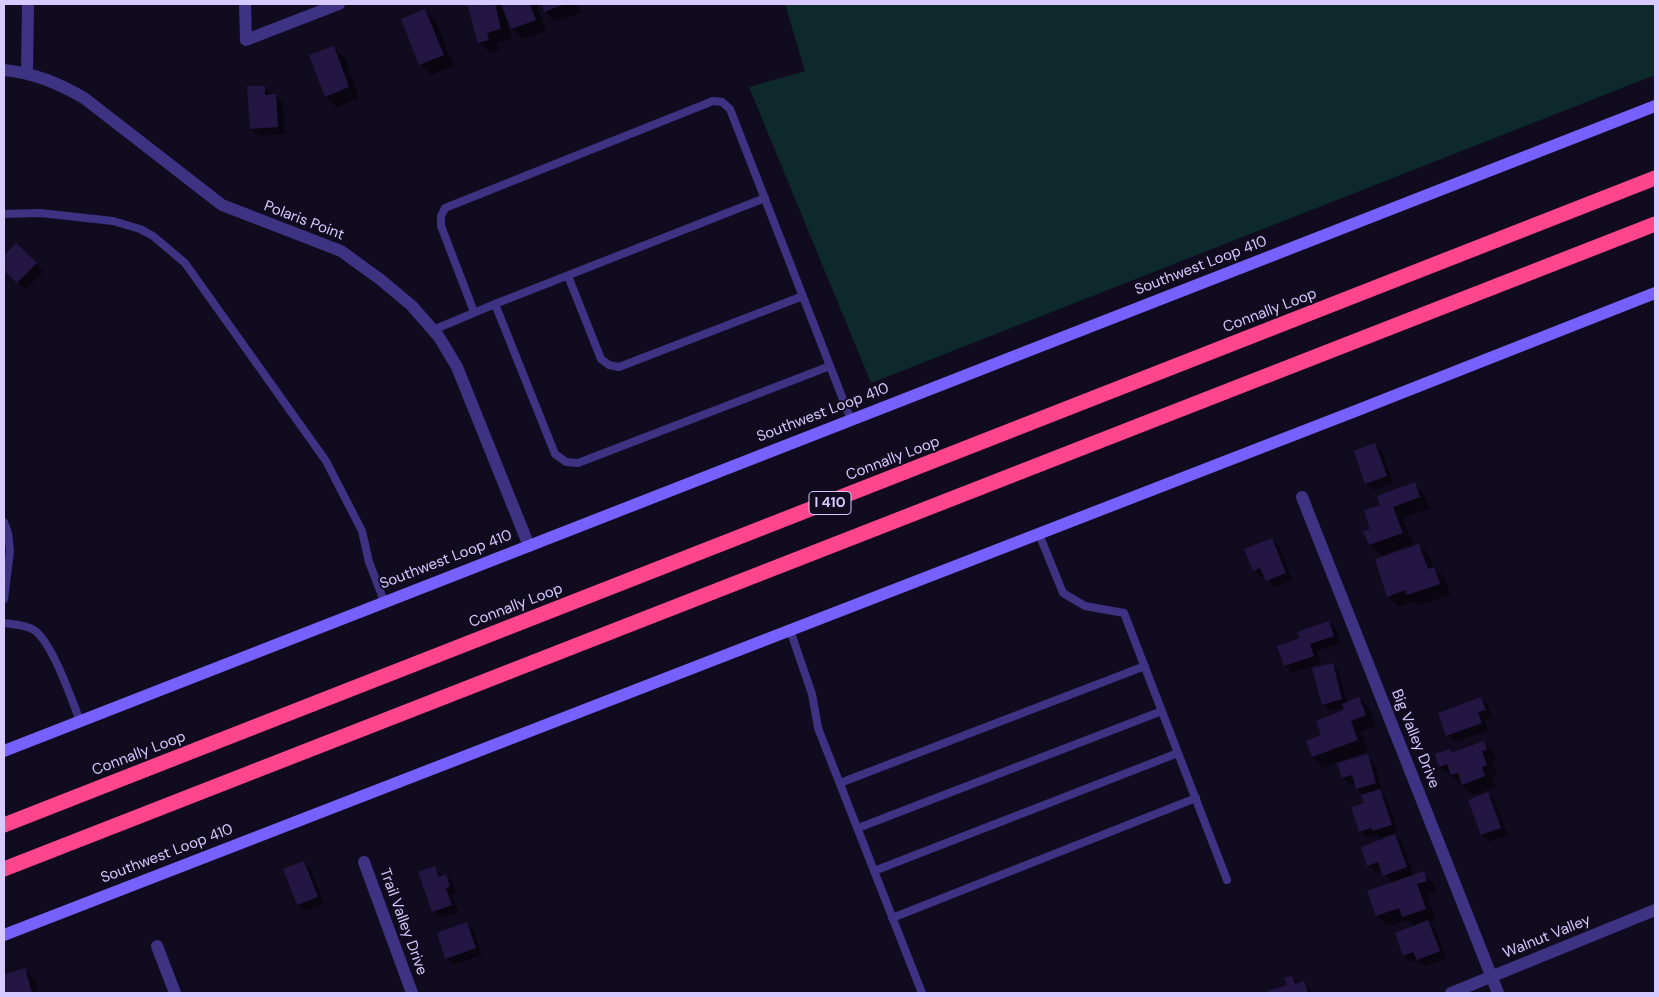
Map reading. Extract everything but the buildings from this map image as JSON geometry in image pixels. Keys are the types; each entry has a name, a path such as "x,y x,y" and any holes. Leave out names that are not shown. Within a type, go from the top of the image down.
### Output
{"highway":[{"name":"Connally Loop","path":"4,825 1655,178"},
{"path":"4,869 1655,224"}],"main road":[{"name":"Southwest Loop 410","path":"4,751 1655,106"},
{"name":"Southwest Loop 410","path":"4,935 1655,293"}],"street":[{"path":"27,72 28,4"},
{"path":"245,4 246,40 339,4"},
{"name":"Polaris Point","path":"4,70 27,72 46,79 84,98 222,205 341,251 406,300 433,330 457,367 472,400 529,546"},
{"name":"Big Valley Drive","path":"1302,497 1498,993"},
{"name":"Trail Valley Drive","path":"364,862 412,993"},
{"name":"Walnut Valley","path":"1450,993 1655,910"},
{"path":"157,946 175,993"}],"lane":[{"path":"474,312 441,226 445,208 713,101 722,102 730,109 851,420"},
{"path":"433,330 494,304 765,198"},
{"path":"4,214 40,213 114,221 140,229 153,236 185,263 326,461 362,531 368,562 384,601"},
{"path":"568,276 602,359 609,365 619,367 803,296"},
{"path":"494,304 555,454 566,462 578,463 830,366"},
{"path":"4,522 8,533 10,551 4,599"},
{"path":"1039,534 1063,593 1085,606 1124,613 1227,880"},
{"path":"4,622 34,630 45,642 68,688 80,721"},
{"path":"790,630 812,694 818,728 922,993"},
{"path":"840,783 1144,666"},
{"path":"858,828 1162,711"},
{"path":"874,871 1178,753"},
{"path":"892,918 1196,798"}],"green space":[{"path":"785,4 1655,4 1655,75 871,383 749,87 805,71"}]}
